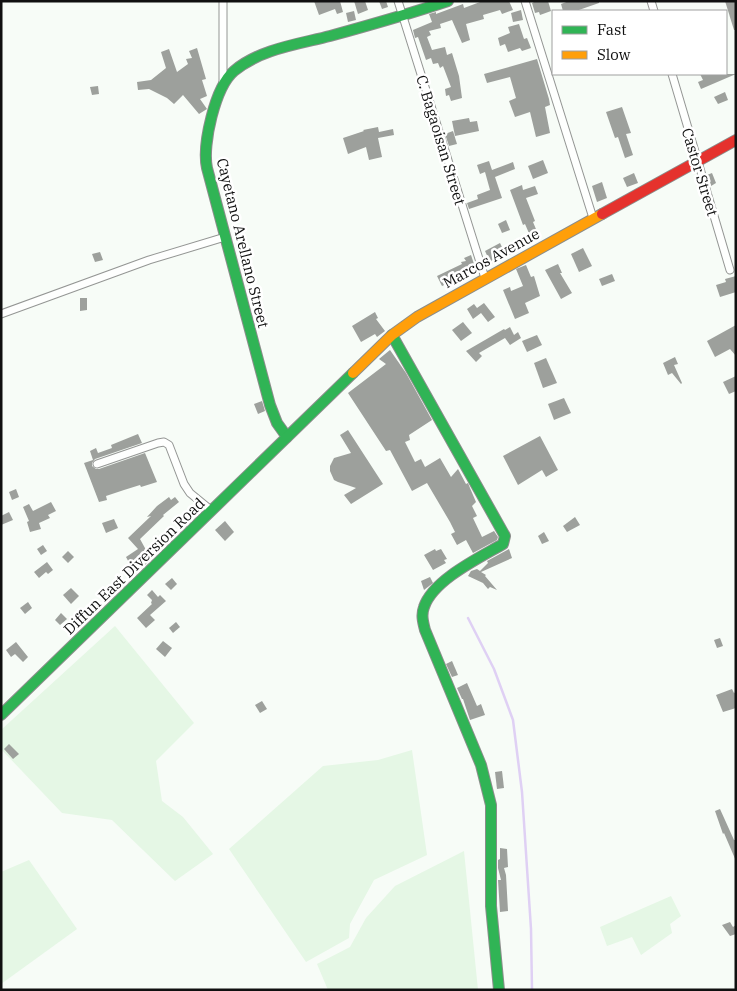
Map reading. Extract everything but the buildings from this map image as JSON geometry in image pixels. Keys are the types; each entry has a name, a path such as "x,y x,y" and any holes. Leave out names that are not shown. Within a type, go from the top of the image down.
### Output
{"street":[{"path":"223,1 223,85"},
{"name":"C. Bagaoisan Street","path":"398,1 485,278"},
{"name":"Cayetano Arellano Street","path":"287,437 277,423 270,405 207,168 205,151 208,133 223,85 231,74 267,53 402,16 448,1"},
{"path":"525,1 593,218"},
{"name":"Castor Street","path":"672,75 696,162 730,270"},
{"name":"Marcos Avenue","path":"287,437 392,335 417,316 736,140"},
{"path":"1,314 149,260 225,237"},
{"path":"392,335 505,536 503,544 444,581 424,608 422,618 425,630 481,765 487,785 490,805 491,906 499,990"},
{"name":"Diffun East Diversion Road","path":"1,715 287,437"},
{"path":"97,464 164,442 169,445 184,484 190,493 212,511"}],"green space":[{"path":"115,626 194,723 156,761 162,801 183,817 213,854 175,881 112,820 62,813 1,749 1,730"},
{"path":"412,750 427,855 374,880 350,924 349,938 306,962 229,849 323,766 378,760"},
{"path":"464,851 478,990 328,990 317,964 350,947 366,918 395,886"},
{"path":"29,860 77,929 1,984 1,872"},
{"path":"671,896 681,916 670,924 672,933 641,955 632,937 607,946 600,927"}],"waterway":[{"path":"468,618 494,669 513,720 522,792 531,929 532,990"}],"traffic: fast":[{"path":"287,437 277,423 270,405 207,168 206,145 216,103 227,79 234,71 256,57 280,48 360,28 448,1"},
{"path":"392,335 505,536 503,544 470,563 437,588 429,597 422,616 425,630 481,765 491,805 491,906 499,990"},
{"path":"1,715 353,373"}],"traffic: slow":[{"path":"353,373 392,335 417,317 602,214"}],"traffic: jam":[{"path":"602,214 736,140"}]}
